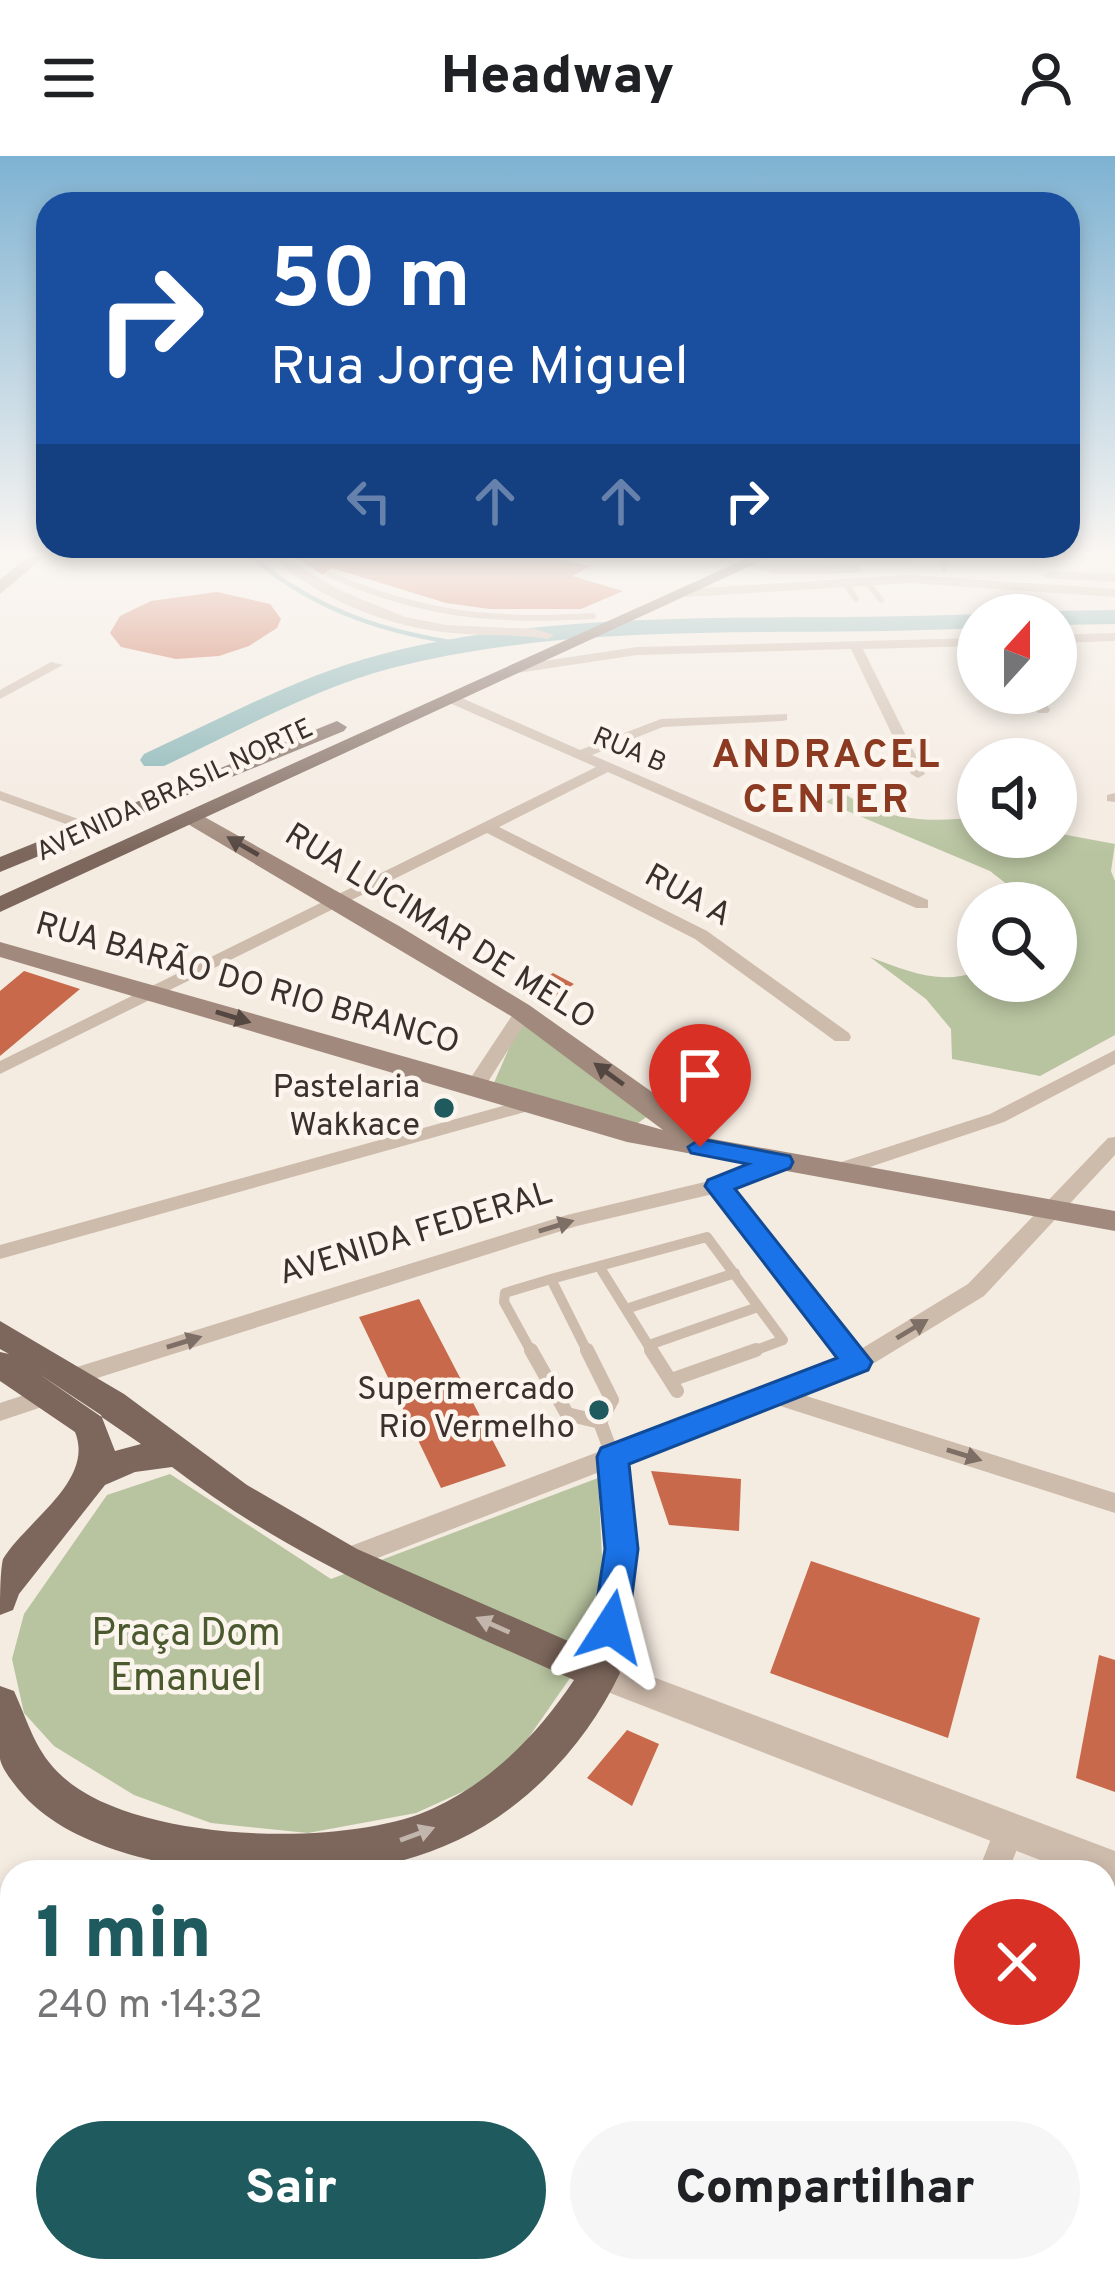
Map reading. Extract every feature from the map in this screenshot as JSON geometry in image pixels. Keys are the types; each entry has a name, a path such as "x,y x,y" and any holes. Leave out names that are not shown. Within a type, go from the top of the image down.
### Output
{"main road":[{"name":"AVENIDA BRASIL NORTE","path":"0,870 90,828 278,765 450,698 522,655"},
{"name":"AVENIDA BRASIL NORTE","path":"0,904 194,818 278,765 525,655"},
{"path":"0,885 278,765"},
{"name":"RUA LUCIMAR DE MELO","path":"194,818 523,1012 656,1108 700,1147"},
{"path":"0,870 145,819"},
{"name":"RUA BARÃO DO RIO BRANCO","path":"0,949 476,1085 566,1118 1115,1222"},
{"path":"0,1333 62,1386 344,1560 600,1673 580,1707 518,1779 464,1814 413,1838 303,1860"},
{"path":"0,1592 93,1475 98,1455 95,1434 62,1386 6,1374"},
{"path":"93,1475 131,1459 175,1453"},
{"path":"0,1704 25,1768 75,1811 204,1858 248,1860"}],"street":[{"path":"517,659 614,655"},
{"path":"860,655 918,774"},
{"path":"0,695 56,665"},
{"name":"RUA B","path":"450,698 922,904"},
{"path":"579,755 661,723 782,717"},
{"path":"0,1068 608,767"},
{"path":"0,795 90,828"},
{"name":"RUA A","path":"490,828 701,935 842,1037"},
{"path":"476,1085 523,1012"},
{"path":"833,1172 998,1118 1115,1056"},
{"path":"0,1252 532,1104"},
{"path":"344,1560 857,1362 976,1290 1115,1143"},
{"name":"AVENIDA FEDERAL","path":"0,1412 62,1386 574,1220 718,1186 780,1162"},
{"path":"718,1186 857,1362"},
{"path":"772,1394 1115,1502"},
{"path":"613,1457 621,1549 618,1599 600,1673 1088,1860"},
{"path":"998,1860 1009,1831"}],"lane":[{"path":"599,1266 674,1386 782,1342 707,1237 599,1266 551,1279 505,1293 504,1302 567,1414 600,1422"},
{"path":"626,1309 735,1274"},
{"path":"551,1279 612,1400 600,1422 613,1457"},
{"path":"649,1346 758,1307"}],"green space":[{"path":"842,792 874,809 907,818 957,819 957,857 826,802"},
{"path":"1077,837 1115,844 1111,871 1115,881 1115,1035 1040,1076 952,1059 951,1029 926,999 870,957 910,972 957,976 957,1002 1077,1002 1077,882 1004,882 959,858 1077,858"},
{"path":"523,1016 656,1110 627,1131 493,1085"},
{"name":"Praça Dom Emanuel","path":"170,1474 331,1579 598,1478 602,1556 595,1642 504,1773 416,1813 308,1833 211,1823 134,1795 54,1746 24,1713 12,1659 24,1614 107,1495"}],"building":[{"path":"158,655 222,655 219,656"},
{"path":"24,971 80,989 0,1056 0,991"},
{"path":"553,973 574,984 543,1005 523,994"},
{"path":"419,1299 506,1466 441,1488 359,1317"},
{"path":"651,1471 741,1479 739,1531 669,1525"},
{"path":"811,1561 980,1618 948,1738 770,1673"},
{"path":"1099,1655 1115,1660 1115,1792 1076,1778"},
{"path":"627,1730 659,1744 632,1806 587,1778"}],"waterway":[{"path":"154,760 328,680 416,655"}],"place":[{"name":"Pastelaria Wakkace","path":"444,1108"},
{"name":"Supermercado Rio Vermelho","path":"599,1410"}],"district":[{"name":"ANDRACEL CENTER","path":"827,780"}],"route":[{"path":"611,1627 621,1549 613,1457 857,1362 718,1186 780,1162 700,1147"}]}
